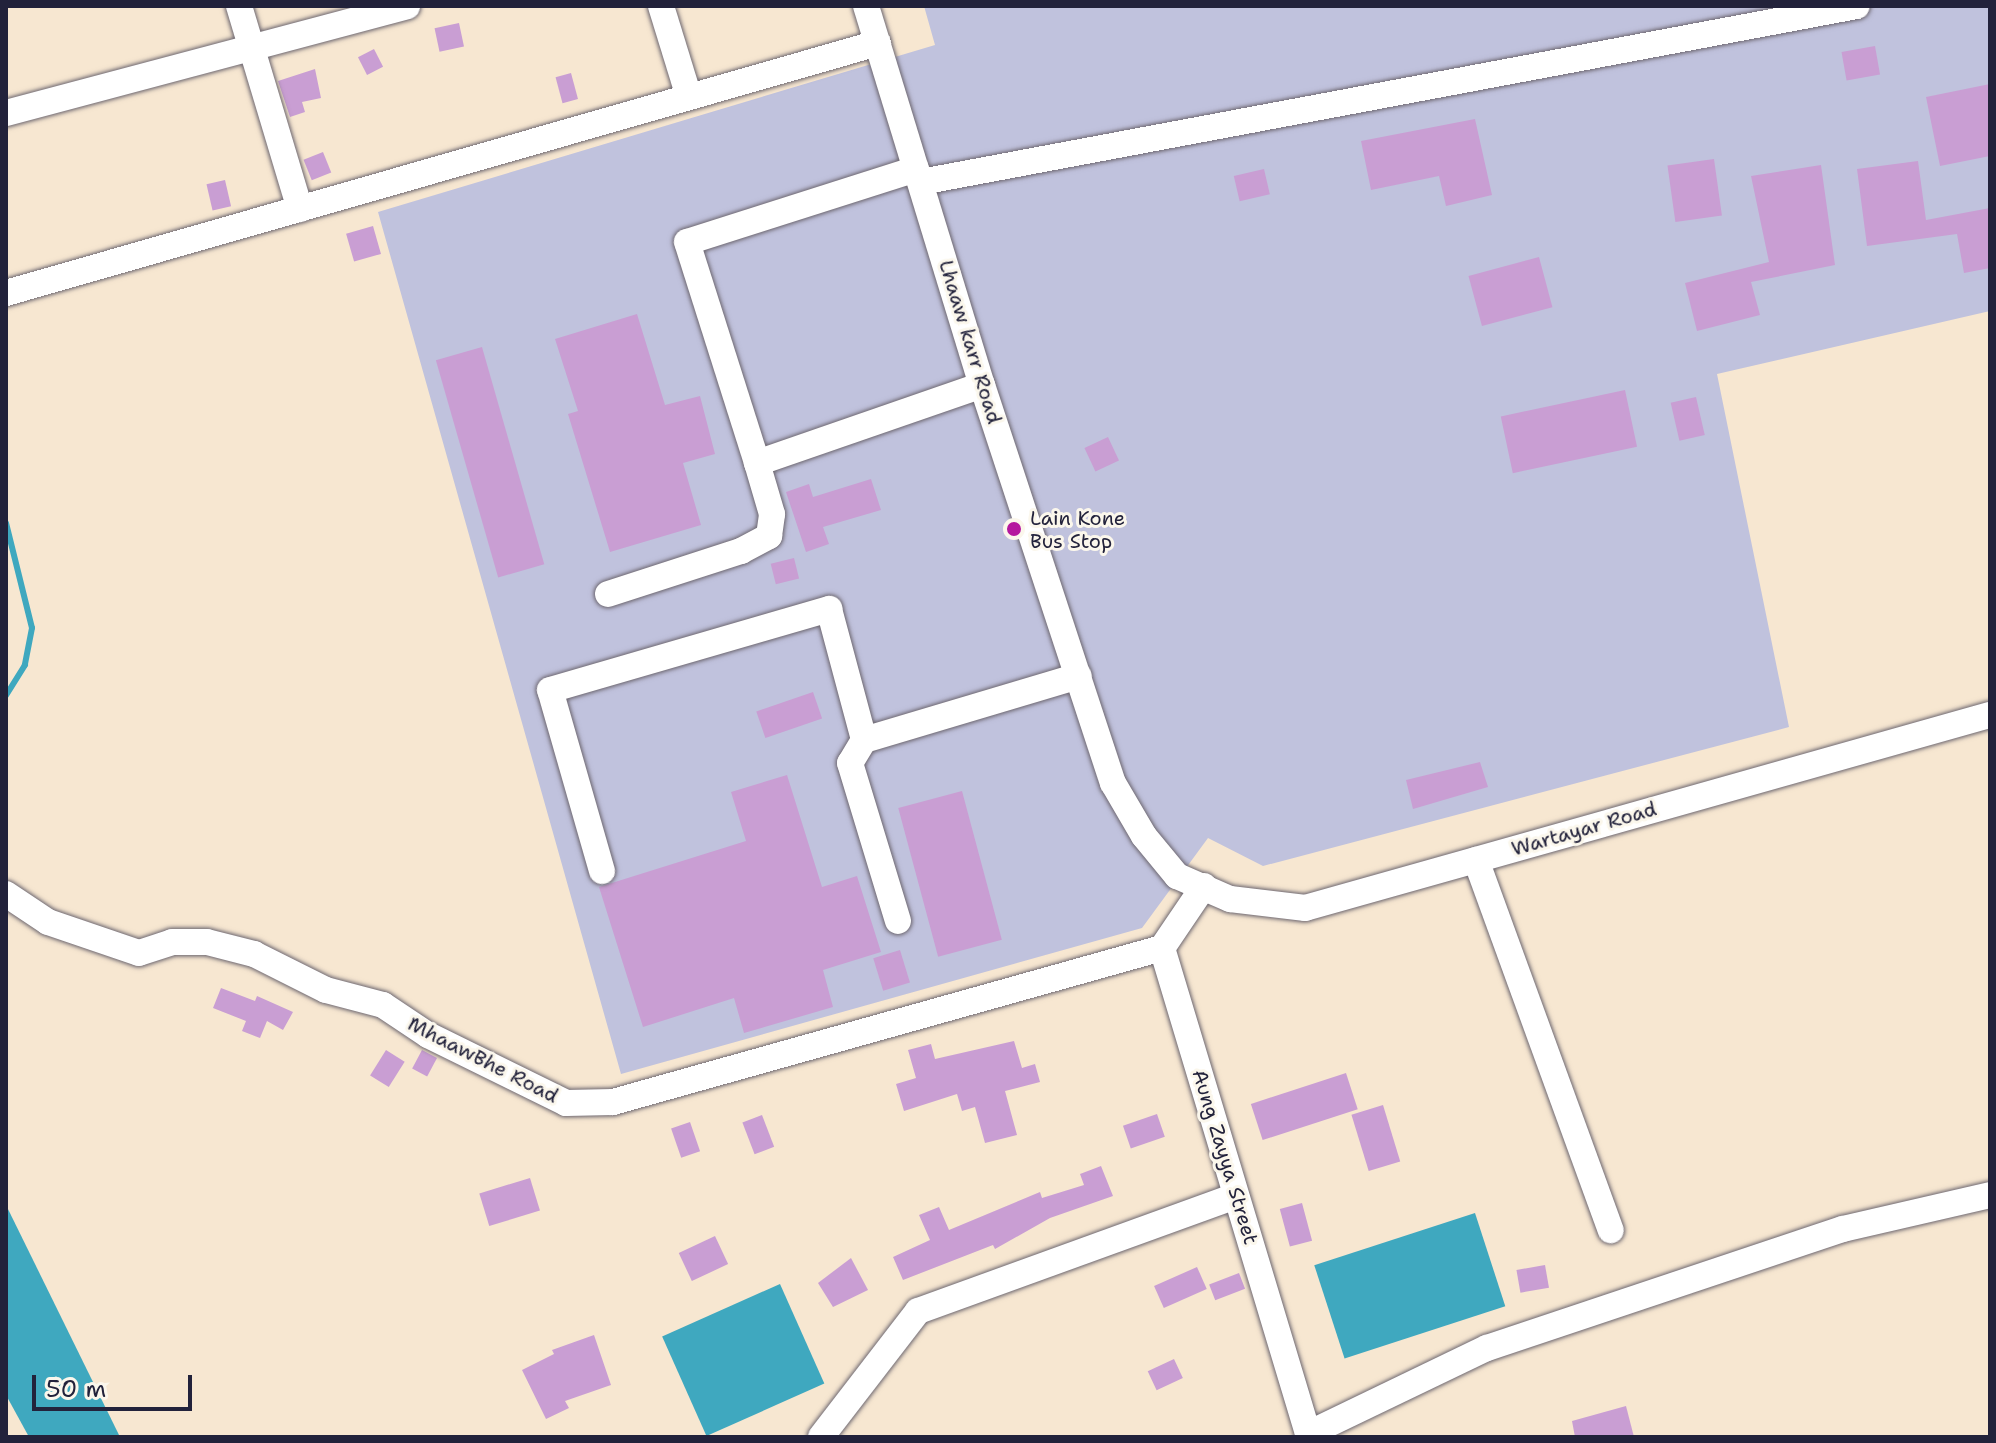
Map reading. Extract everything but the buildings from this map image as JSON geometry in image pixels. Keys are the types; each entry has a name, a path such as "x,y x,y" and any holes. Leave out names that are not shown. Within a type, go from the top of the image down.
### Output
{"street":[{"path":"239,6 300,209"},
{"path":"6,113 407,6"},
{"path":"661,6 689,97"},
{"name":"Lhaaw karr Road","path":"866,6 982,385 1113,783 1144,836 1177,876"},
{"path":"608,594 741,551 769,536 772,514 687,242 919,176 1857,6"},
{"path":"6,293 878,43"},
{"path":"757,463 982,385"},
{"path":"602,871 550,690 829,609 864,740"},
{"path":"898,921 850,763 864,740 1079,676"},
{"name":"Wartayar Road","path":"1177,876 1230,899 1305,908 1990,715"},
{"path":"1476,860 1611,1230"},
{"path":"1162,948 1204,886"},
{"name":"MhaawBhe Road","path":"6,894 48,922 139,953 172,942 207,942 254,954 326,990 383,1005 428,1035 566,1103 613,1102 1162,948"},
{"name":"Aung Zayya Street","path":"1162,948 1309,1436"},
{"path":"1309,1436 1487,1348 1843,1229 1990,1195"},
{"path":"821,1437 918,1311 1236,1196"}],"shaded area":[{"path":"924,6 1990,6 1990,311 1717,374 1789,727 1263,866 1208,838 1142,928 621,1074 378,212 935,45"}],"water":[{"path":"6,1205 120,1437 29,1437 6,1395"},
{"path":"1475,1213 1505,1306 1345,1358 1314,1265"},
{"path":"780,1284 824,1384 706,1436 662,1336"}],"waterway":[{"path":"6,523 32,628 25,665 6,695"}],"place":[{"name":"Lain Kone Bus Stop","path":"1014,529"}]}
